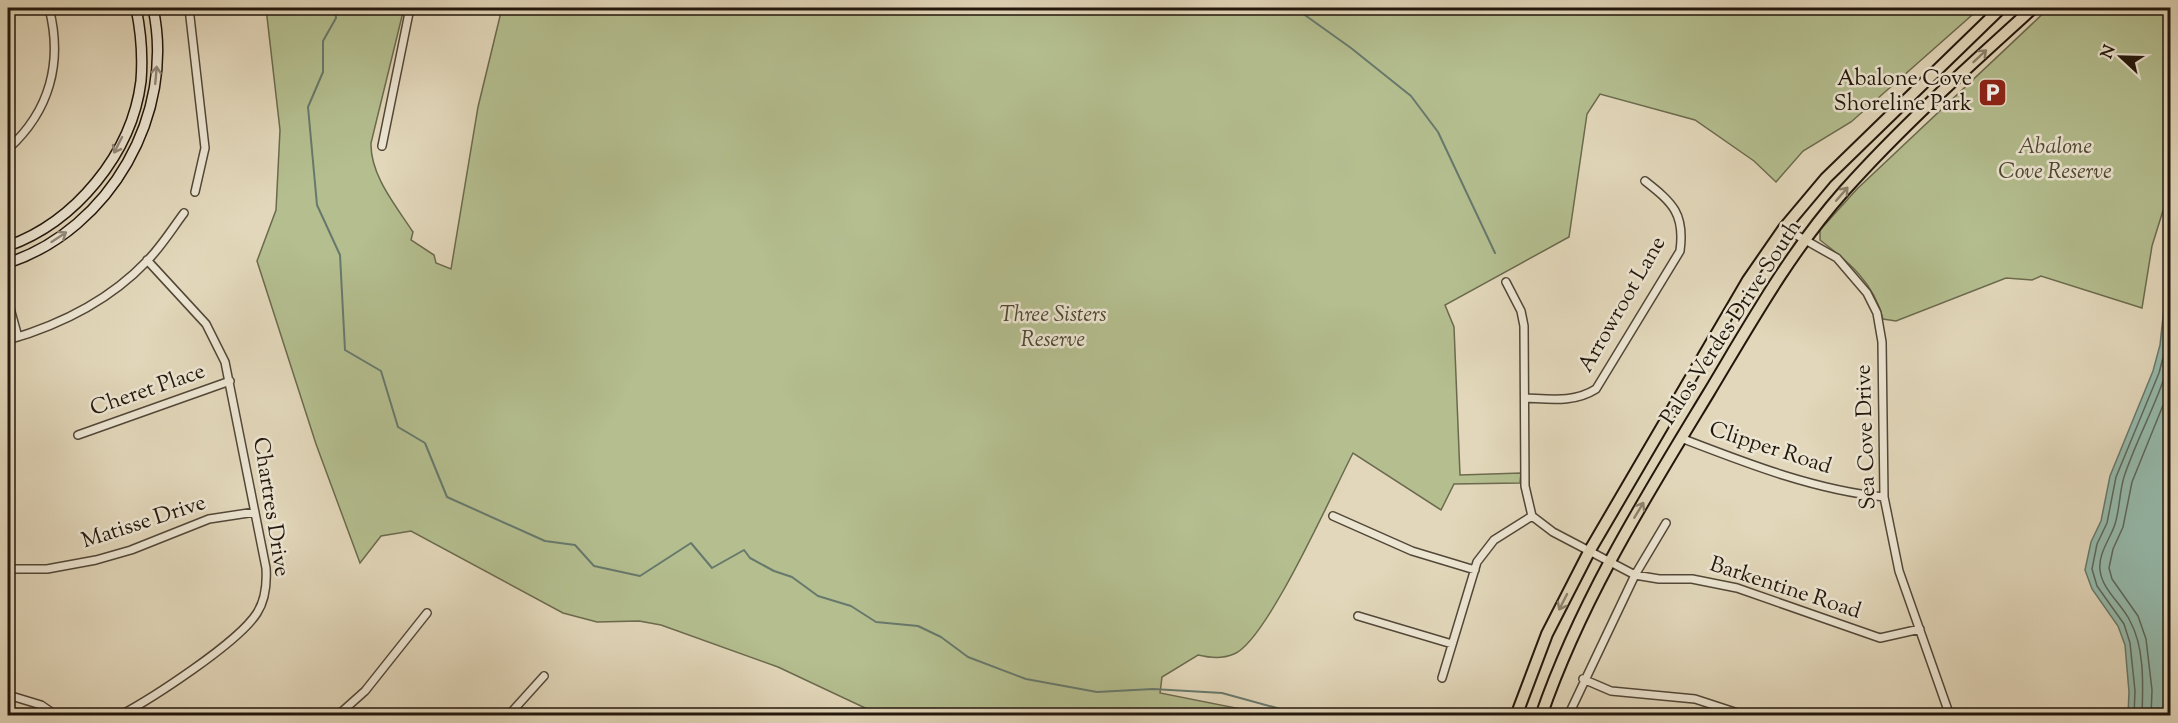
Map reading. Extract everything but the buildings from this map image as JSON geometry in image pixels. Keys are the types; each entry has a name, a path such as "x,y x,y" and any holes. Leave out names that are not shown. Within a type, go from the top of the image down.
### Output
{"main road":[{"path":"8,246 50,225 72,208 93,187 120,144 140,84 142,54 136,8"},
{"path":"8,263 26,257 66,233 85,217 121,175 135,149 156,84 158,53 153,8"},
{"name":"Palos Verdes Drive South","path":"1516,716 1547,634 1590,550 1748,280 1784,228 1826,178 2001,8"},
{"name":"Palos Verdes Drive South","path":"1541,716 1580,619 1609,560 1767,296 1805,239 1844,191 2033,8"}],"street":[{"path":"8,149 37,117 52,78 55,38 49,8"},
{"path":"189,8 205,148 195,192"},
{"path":"382,146 410,8"},
{"name":"Arrowroot Lane","path":"1525,398 1569,400 1586,396 1596,389 1680,251 1682,235 1678,214 1669,200 1645,181"},
{"path":"8,340 57,323 114,291 147,260 184,213"},
{"name":"Sea Cove Drive","path":"1784,228 1837,258 1855,276 1877,313 1882,342 1884,497 1899,571 1950,716"},
{"name":"Chartres Drive","path":"118,716 141,704 229,642 257,614 267,585 230,381 219,348 206,324 190,303 147,260"},
{"path":"1442,678 1475,570 1494,540 1532,516 1525,486 1524,326 1521,310 1506,282"},
{"path":"8,302 18,337"},
{"name":"Cheret Place","path":"78,435 230,381"},
{"name":"Clipper Road","path":"1681,438 1748,464 1824,487 1857,495 1884,497"},
{"name":"Matisse Drive","path":"8,570 47,569 96,560 131,550 209,519 255,512"},
{"path":"1333,516 1412,551 1475,570"},
{"name":"Barkentine Road","path":"1532,516 1553,532 1635,575 1659,579 1692,579 1737,588 1880,638 1920,629"},
{"path":"1568,716 1635,575 1666,523"},
{"path":"337,716 365,691 427,613"},
{"path":"1358,616 1452,644"},
{"path":"508,716 544,676"},
{"path":"1584,679 1617,693 1695,699 1747,716"},
{"path":"8,695 41,705 57,716"}],"green space":[{"name":"Three Sisters Reserve","path":"266,8 404,8 371,143 372,155 385,190 413,232 411,240 434,255 436,263 451,269 478,107 502,8 1980,8 1851,122 1803,151 1776,182 1754,161 1695,120 1600,94 1587,114 1569,237 1445,305 1454,327 1460,475 1521,473 1520,483 1454,484 1441,510 1353,453 1281,595 1248,643 1234,654 1225,657 1198,655 1162,677 1160,693 1276,716 880,715 778,667 661,625 639,621 597,622 563,613 411,531 381,536 360,563 316,444 257,261 276,210 280,130"},
{"name":"Abalone Cove Reserve","path":"2049,8 2170,8 2170,188 2152,246 2142,308 2041,276 2032,280 2006,278 1896,321 1883,319 1867,284 1850,265 1820,240 1820,230 1857,189"}],"water":[{"path":"2170,252 2170,715 2128,715 2129,692 2125,645 2118,626 2092,589 2085,570 2091,542 2101,521 2110,476 2153,371 2160,345"}],"waterway":[{"path":"335,8 336,18 323,41 323,72 308,107 317,205 340,255 345,350 381,371 398,427 425,443 447,497 545,541 575,545 594,566 640,576 691,543 712,568 744,550 750,558 774,571 792,577 818,596 851,606 876,622 918,626 941,637 968,657 1026,679 1097,692 1153,689 1222,693 1306,716"},
{"path":"1295,8 1351,48 1411,96 1438,132 1495,253"}],"place":[{"name":"Abalone Cove Shoreline Park","path":"1993,93"}]}
